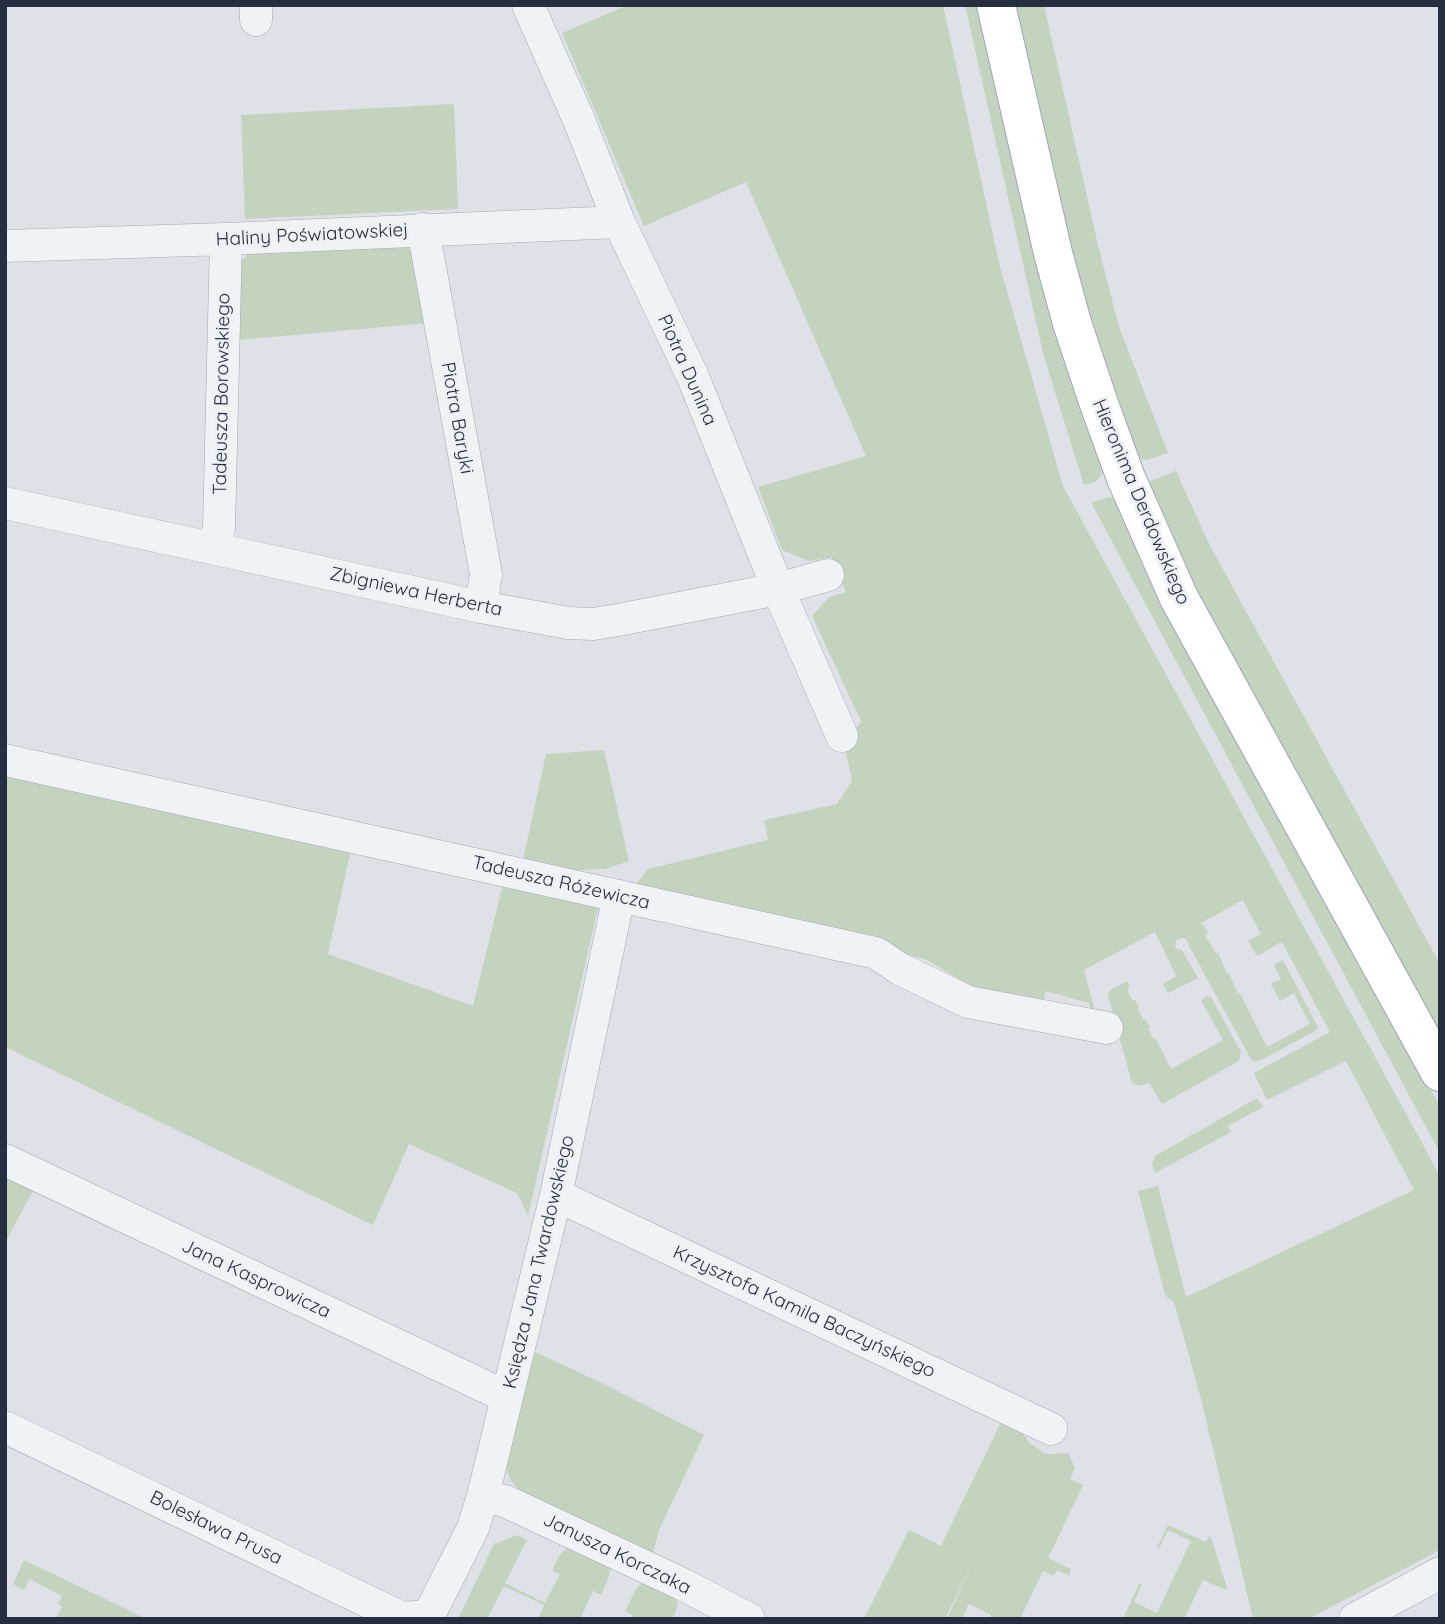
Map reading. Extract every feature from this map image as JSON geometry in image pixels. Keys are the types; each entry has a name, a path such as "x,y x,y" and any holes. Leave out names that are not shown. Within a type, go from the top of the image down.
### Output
{"main road":[{"name":"Hieronima Derdowskiego","path":"996,5 1072,323 1126,478 1179,598 1440,1072"}],"street":[{"name":"Piotra Dunina","path":"528,5 579,120 619,222 693,377 778,589 842,736"},
{"name":"Haliny Poświatowskiej","path":"5,246 619,222"},
{"name":"Piotra Baryki","path":"422,229 486,574 481,607"},
{"name":"Tadeusza Borowskiego","path":"214,548 219,528 226,239"},
{"name":"Zbigniewa Herberta","path":"5,503 481,607 568,623 593,624 778,589 828,575"},
{"name":"Tadeusza Różewicza","path":"5,760 876,953 900,969 968,1002 1107,1028"},
{"name":"Księdza Jana Twardowskiego","path":"428,1617 473,1528 482,1496 556,1195 619,896"},
{"name":"Jana Kasprowicza","path":"5,1160 507,1397"},
{"name":"Krzysztofa Kamila Baczyńskiego","path":"556,1195 1051,1429"},
{"name":"Bolesława Prusa","path":"5,1427 402,1618 428,1617"},
{"name":"Janusza Korczaka","path":"482,1496 517,1506 682,1584 749,1619"},
{"path":"1355,1619 1440,1573"}],"green space":[{"path":"628,5 943,5 1000,267 1063,486 1440,1176 1440,1550 1308,1619 1253,1619 1202,1403 1174,1302 1165,1295 1138,1191 1158,1186 1186,1297 1414,1190 1346,1061 1267,1100 1254,1073 1330,1032 1282,942 1257,956 1248,941 1261,934 1243,900 1199,924 1203,924 1208,933 1205,935 1216,954 1218,953 1267,1047 1310,1024 1294,993 1280,1001 1271,984 1281,979 1274,965 1283,960 1317,1025 1317,1030 1259,1061 1252,1061 1184,938 1176,940 1175,948 1182,950 1198,978 1168,993 1163,984 1176,976 1155,932 1084,970 1097,1019 1094,1022 1089,1003 1045,991 1044,1002 975,994 956,977 925,959 673,903 633,888 648,869 768,840 764,820 837,804 852,781 845,748 861,721 812,616 829,597 846,592 832,557 809,561 782,550 758,487 866,456 746,182 644,226 562,33"},
{"path":"965,5 982,5 1104,472 1095,482 1084,485 1043,353"},
{"path":"1010,5 1044,5 1119,327 1168,453 1147,460 1135,458 1082,318"},
{"path":"454,104 458,209 245,219 241,115"},
{"path":"406,245 418,262 429,323 239,340 233,277 242,260 257,246"},
{"path":"1176,471 1209,544 1440,964 1440,1052 1243,696 1147,482"},
{"path":"1110,497 1116,500 1195,661 1440,1106 1440,1153 1094,508 1092,502"},
{"path":"604,750 629,861 605,869 560,871 522,865 546,754"},
{"path":"5,774 351,850 328,954 473,1006 503,884 579,898 598,908 528,1216 517,1193 409,1144 373,1225 5,1047"},
{"path":"1127,981 1130,987 1127,990 1133,1001 1135,1000 1143,1020 1145,1019 1150,1027 1148,1029 1171,1069 1223,1040 1201,1000 1207,996 1211,997 1241,1052 1239,1061 1162,1104 1149,1083 1139,1086 1132,1083 1108,996 1109,991"},
{"path":"1257,1098 1263,1107 1228,1126 1231,1132 1155,1173 1152,1164 1155,1156"},
{"path":"5,1170 36,1185 5,1243"},
{"path":"535,1352 704,1435 659,1530 651,1561 521,1493 510,1479 504,1461"},
{"path":"1003,1418 1022,1432 1029,1443 1046,1454 1068,1453 1075,1468 1070,1479 1083,1485 1048,1558 1071,1569 1069,1576 1057,1570 1054,1576 1043,1571 1020,1619 990,1619 991,1615 969,1604 962,1619 947,1619 973,1562 945,1619 864,1619 909,1530 941,1546"},
{"path":"1168,1525 1206,1542 1210,1535 1227,1588 1226,1590 1203,1580 1184,1619 1123,1619 1139,1584 1142,1584 1134,1602 1157,1613 1191,1541 1168,1530 1159,1549 1157,1548"},
{"path":"517,1535 527,1540 505,1583 545,1603 560,1574 552,1571 559,1556 570,1544 608,1560 611,1568 601,1595 593,1591 580,1619 538,1619 544,1605 504,1586 487,1619 458,1619 494,1544"},
{"path":"24,1560 146,1619 56,1619 62,1607 58,1604 62,1596 30,1579 24,1590 13,1584"},
{"path":"647,1581 675,1598 678,1604 673,1619 631,1619 632,1615 625,1611 640,1584"}]}
